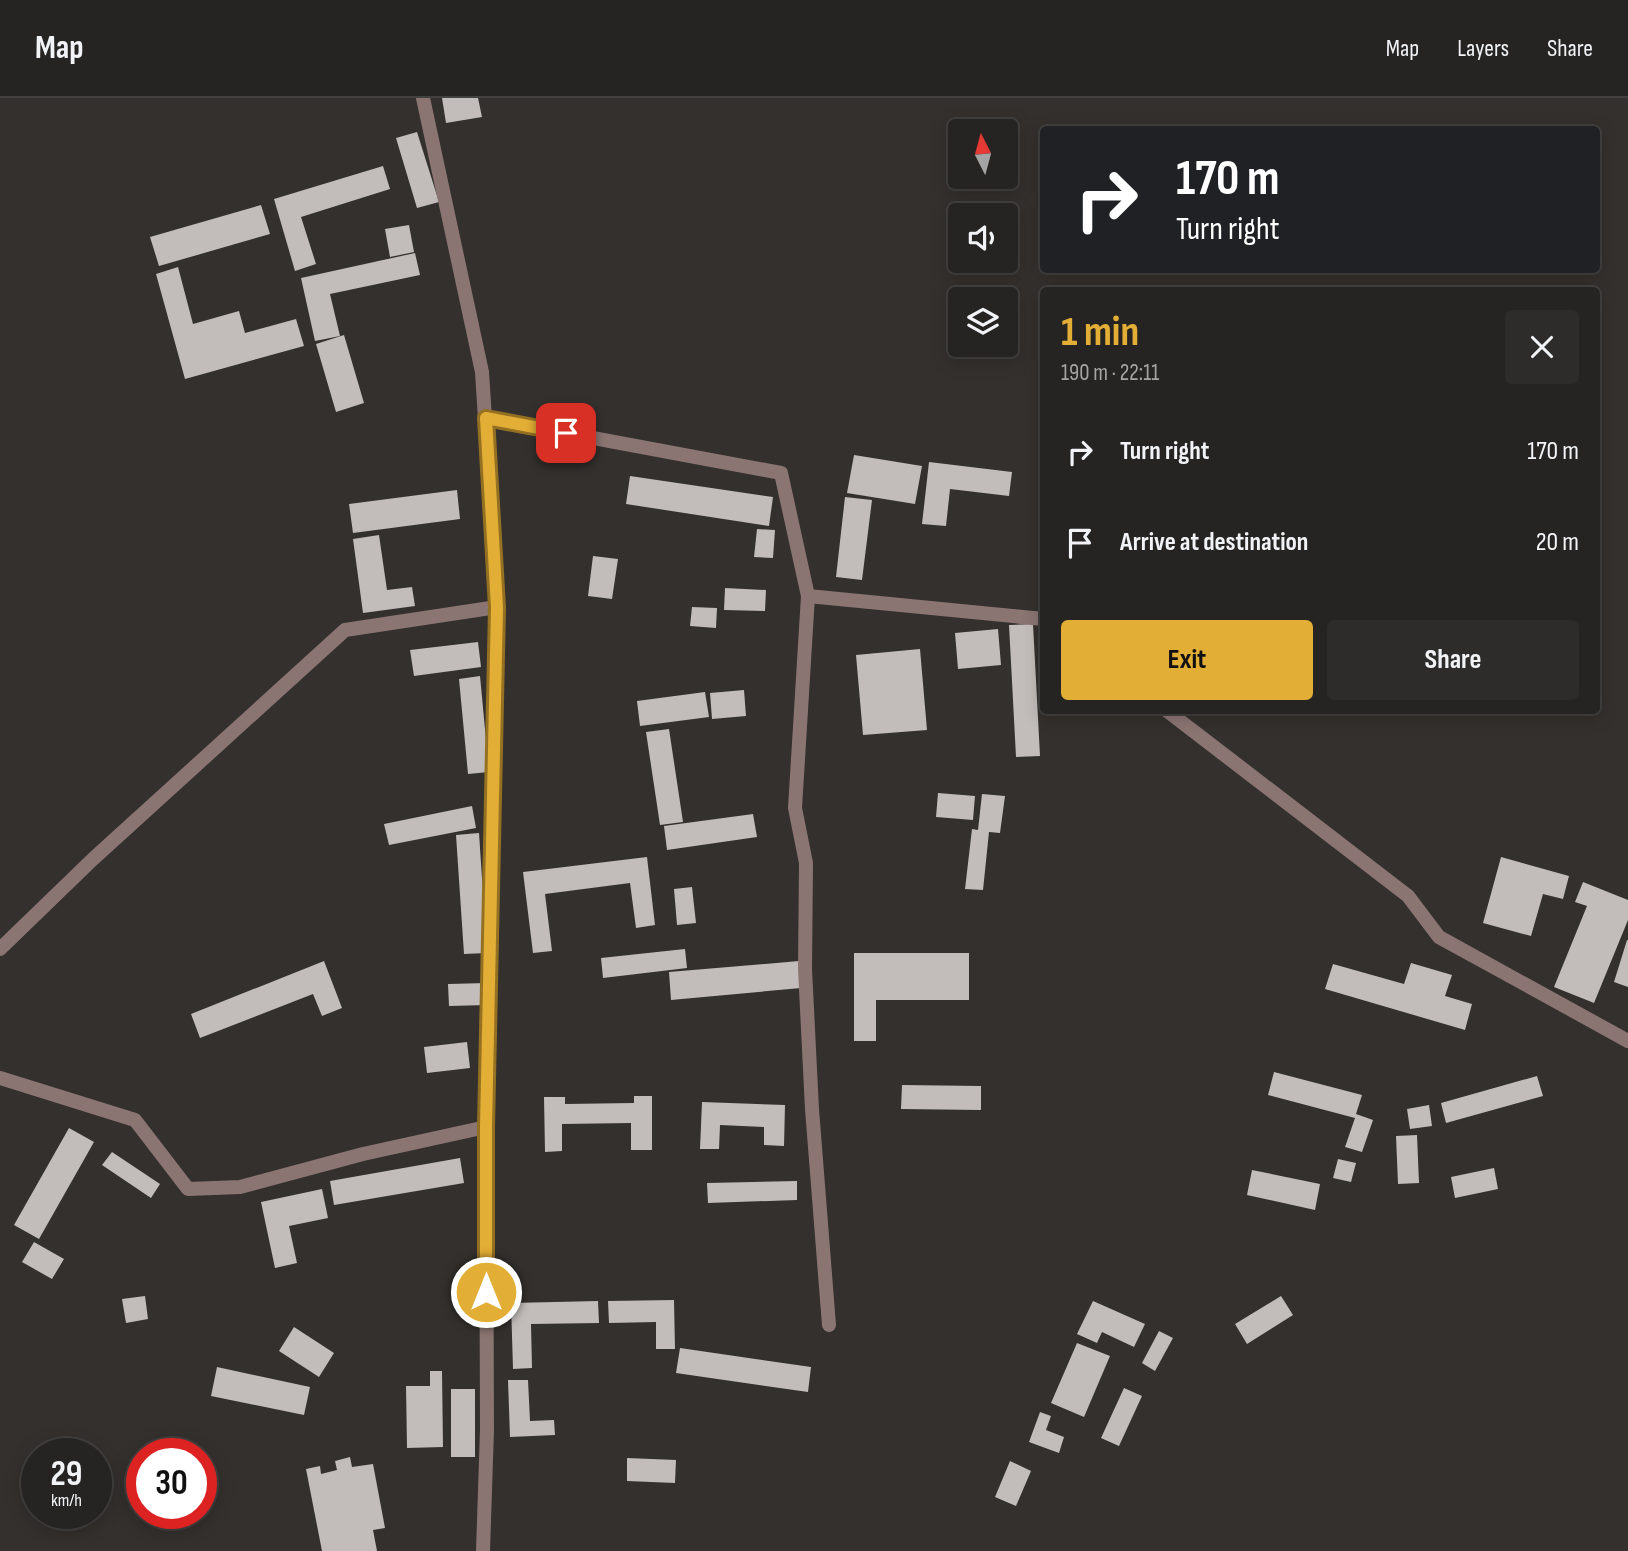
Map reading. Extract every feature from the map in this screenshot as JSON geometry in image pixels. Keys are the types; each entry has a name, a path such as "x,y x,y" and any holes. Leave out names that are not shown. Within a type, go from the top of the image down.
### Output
{"street":[{"path":"423,98 482,372 497,607 486,1127 487,1430 483,1551"},
{"path":"486,418 781,473 808,596 795,808 806,863 805,982 829,1325"},
{"path":"808,596 1040,619"},
{"path":"0,949 93,859 345,630 497,607"},
{"path":"1171,714 1408,896 1439,937 1628,1041"},
{"path":"0,1077 135,1120 188,1189 240,1187 363,1154 486,1127"}],"building":[{"path":"442,98 478,98 482,117 446,123"},
{"path":"417,132 439,202 417,208 396,138"},
{"path":"383,166 390,189 301,217 316,264 295,271 274,199"},
{"path":"261,205 270,234 159,266 150,237"},
{"path":"409,225 414,252 390,257 385,229"},
{"path":"415,253 420,275 330,294 340,336 315,341 301,278"},
{"path":"178,267 193,324 239,311 245,333 296,319 304,346 185,379 156,274"},
{"path":"344,335 364,403 336,412 316,344"},
{"path":"854,455 922,466 915,504 847,493"},
{"path":"929,462 1012,472 1009,496 950,489 946,526 922,524"},
{"path":"630,476 773,497 769,526 626,504"},
{"path":"457,490 460,519 353,533 349,504"},
{"path":"845,497 872,500 862,580 836,577"},
{"path":"757,529 775,530 773,558 754,557"},
{"path":"379,535 387,590 412,587 415,606 363,613 353,539"},
{"path":"593,556 618,559 612,599 588,596"},
{"path":"725,588 766,590 765,611 724,610"},
{"path":"692,607 717,608 716,628 690,626"},
{"path":"1033,624 1040,756 1016,757 1009,625"},
{"path":"998,629 1001,665 958,669 955,633"},
{"path":"478,642 481,667 414,676 410,650"},
{"path":"920,649 927,730 863,735 856,655"},
{"path":"480,676 489,772 468,774 459,679"},
{"path":"744,690 746,716 712,719 710,693"},
{"path":"705,692 709,717 640,726 637,701"},
{"path":"669,729 683,822 660,825 646,732"},
{"path":"938,793 975,796 973,820 936,817"},
{"path":"982,794 1005,796 1000,833 989,832 983,890 965,889 972,829 978,830"},
{"path":"472,806 476,828 389,845 384,824"},
{"path":"753,814 757,837 667,850 664,826"},
{"path":"479,833 487,953 464,954 456,835"},
{"path":"647,857 655,925 636,928 630,883 545,894 552,951 533,953 523,872"},
{"path":"1501,857 1569,876 1563,899 1543,894 1531,936 1483,923"},
{"path":"1583,882 1628,900 1628,920 1594,1003 1554,987 1587,906 1575,902"},
{"path":"692,887 696,923 677,925 674,889"},
{"path":"1628,940 1628,987 1614,982"},
{"path":"685,949 687,968 603,978 601,958"},
{"path":"854,953 969,953 969,1000 876,1000 876,1041 854,1041"},
{"path":"324,961 342,1008 322,1016 313,994 200,1038 191,1014"},
{"path":"799,961 801,988 671,1000 669,972"},
{"path":"1411,963 1452,975 1445,996 1472,1004 1465,1030 1325,989 1333,964 1404,984"},
{"path":"486,983 487,1005 449,1006 448,984"},
{"path":"467,1042 470,1068 427,1073 424,1047"},
{"path":"1274,1072 1362,1095 1356,1114 1373,1120 1362,1152 1345,1147 1355,1118 1268,1095"},
{"path":"1537,1076 1543,1096 1446,1123 1441,1103"},
{"path":"902,1085 981,1086 981,1110 901,1109"},
{"path":"634,1096 652,1096 652,1150 631,1150 631,1123 562,1124 562,1151 545,1152 544,1097 565,1097 565,1104 634,1103"},
{"path":"702,1102 785,1105 784,1146 764,1145 764,1127 720,1125 719,1149 700,1149"},
{"path":"1429,1105 1432,1126 1410,1129 1407,1109"},
{"path":"69,1128 94,1142 39,1239 14,1225"},
{"path":"1417,1135 1419,1183 1398,1184 1396,1136"},
{"path":"112,1152 160,1184 151,1198 102,1165"},
{"path":"460,1158 464,1183 334,1205 330,1181"},
{"path":"1338,1159 1356,1163 1351,1182 1333,1178"},
{"path":"1494,1168 1498,1189 1455,1198 1451,1177"},
{"path":"1252,1170 1320,1184 1315,1210 1247,1195"},
{"path":"797,1181 797,1200 708,1203 707,1183"},
{"path":"322,1189 328,1218 289,1226 297,1263 275,1268 261,1202"},
{"path":"34,1242 64,1259 52,1279 22,1262"},
{"path":"145,1296 148,1319 126,1323 122,1299"},
{"path":"1281,1296 1293,1315 1247,1344 1235,1324"},
{"path":"674,1300 675,1349 656,1349 656,1322 609,1323 608,1301"},
{"path":"598,1301 599,1323 531,1324 532,1368 513,1369 511,1303"},
{"path":"1093,1301 1145,1324 1134,1347 1102,1332 1097,1343 1077,1334"},
{"path":"294,1327 334,1353 319,1377 279,1351"},
{"path":"1159,1331 1173,1338 1155,1371 1142,1363"},
{"path":"1077,1343 1110,1356 1084,1417 1051,1403"},
{"path":"680,1348 811,1367 808,1392 676,1373"},
{"path":"217,1367 310,1387 304,1415 211,1396"},
{"path":"430,1371 442,1371 443,1447 407,1448 406,1386 430,1386"},
{"path":"508,1380 528,1380 530,1421 554,1420 555,1435 510,1437"},
{"path":"1124,1388 1142,1396 1119,1446 1101,1438"},
{"path":"451,1389 475,1389 475,1457 451,1457"},
{"path":"1040,1412 1051,1416 1046,1430 1064,1437 1059,1453 1029,1442"},
{"path":"350,1457 352,1467 373,1464 385,1528 373,1530 377,1551 322,1551 306,1469 320,1466 321,1474 337,1470 335,1461"},
{"path":"627,1458 676,1460 675,1483 627,1481"},
{"path":"1010,1461 1031,1471 1016,1506 995,1497"}],"route":[{"path":"486,1292 486,1127 497,607 486,418 566,433"}]}
